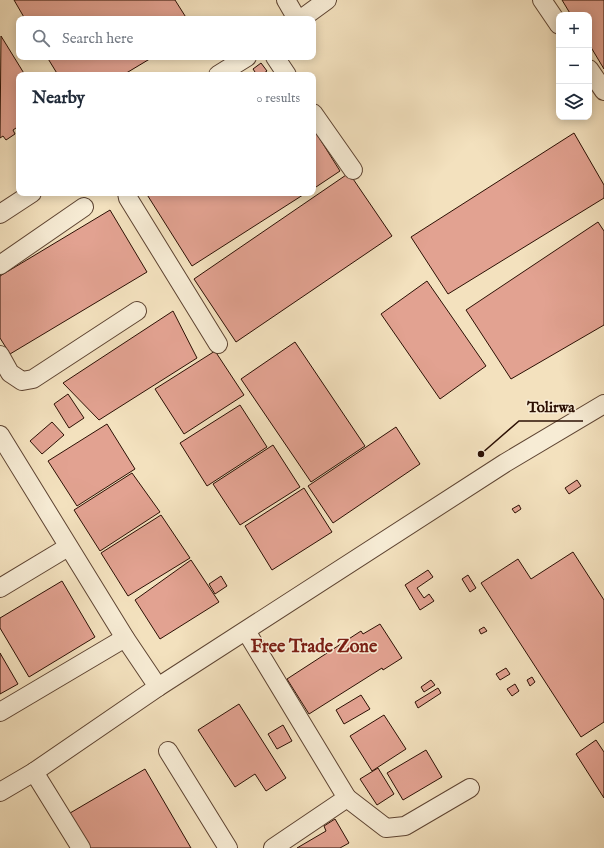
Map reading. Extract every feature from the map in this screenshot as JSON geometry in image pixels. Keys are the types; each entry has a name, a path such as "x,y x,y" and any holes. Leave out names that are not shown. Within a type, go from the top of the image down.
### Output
{"lane":[{"path":"286,0 295,16"},
{"path":"305,16 327,0"},
{"path":"542,0 556,21"},
{"path":"223,72 242,60"},
{"path":"277,60 285,72"},
{"path":"592,73 604,91"},
{"path":"316,117 353,170"},
{"path":"0,214 27,196"},
{"path":"128,196 218,344"},
{"path":"0,265 84,207"},
{"path":"0,355 10,373 22,381 33,379 137,310"},
{"path":"0,792 34,772 158,687 505,463 604,404"},
{"path":"0,435 125,638 158,687"},
{"path":"0,588 68,547"},
{"path":"246,631 347,798 386,828 405,826 470,788"},
{"path":"0,712 125,638"},
{"path":"168,751 228,848"},
{"path":"34,772 81,848"},
{"path":"273,848 347,798"}],"building":[{"path":"14,0 175,0 185,16 23,16"},
{"path":"562,0 604,0 604,69 592,49 592,12 569,12"},
{"path":"1,36 23,72 16,72 16,128 13,130 15,134 6,140 3,136 0,138"},
{"path":"49,60 148,60 128,72 56,72"},
{"path":"261,63 267,71 255,72 253,69"},
{"path":"316,133 340,171 316,187"},
{"path":"574,133 604,185 604,198 448,294 411,237"},
{"path":"349,173 392,236 236,342 194,279"},
{"path":"148,196 301,196 192,266"},
{"path":"110,210 147,272 10,354 0,338 0,276"},
{"path":"598,222 604,231 604,325 511,379 466,310"},
{"path":"427,281 486,366 440,399 381,314"},
{"path":"173,311 197,358 99,420 63,383"},
{"path":"295,342 365,446 311,482 241,379"},
{"path":"215,351 244,395 184,434 155,389"},
{"path":"68,394 84,418 69,428 54,404"},
{"path":"240,405 267,447 207,486 180,443"},
{"path":"52,422 64,435 42,454 30,441"},
{"path":"107,424 135,469 77,506 48,461"},
{"path":"396,427 420,464 333,523 308,486"},
{"path":"273,445 300,487 240,525 213,484"},
{"path":"132,473 160,512 100,551 74,510"},
{"path":"577,480 581,486 569,494 565,488"},
{"path":"304,488 332,532 272,570 245,526"},
{"path":"519,505 521,509 515,513 512,509"},
{"path":"161,515 190,558 128,596 101,553"},
{"path":"573,552 604,600 604,722 581,737 481,583 518,559 531,579"},
{"path":"191,560 219,602 160,639 135,600"},
{"path":"428,570 433,577 417,588 424,598 429,594 434,601 420,610 405,585"},
{"path":"468,575 476,588 470,592 462,579"},
{"path":"221,576 227,586 215,594 209,584"},
{"path":"62,581 95,637 29,677 0,628 0,618"},
{"path":"380,624 402,658 383,670 382,668 309,714 287,679 361,631 363,634"},
{"path":"484,627 487,631 481,634 479,630"},
{"path":"0,653 18,684 0,694"},
{"path":"506,668 510,674 500,680 496,674"},
{"path":"532,677 535,682 530,686 527,680"},
{"path":"431,680 435,685 424,692 421,687"},
{"path":"515,684 519,691 512,696 507,689"},
{"path":"438,688 441,693 418,708 415,702"},
{"path":"361,695 370,709 344,724 336,710"},
{"path":"239,704 286,778 266,791 255,774 235,787 198,730"},
{"path":"384,715 406,749 372,771 350,736"},
{"path":"283,725 292,741 277,749 268,734"},
{"path":"596,740 604,752 604,798 576,754"},
{"path":"426,750 442,777 403,800 387,773"},
{"path":"378,768 394,794 377,805 360,779"},
{"path":"145,769 191,848 88,848 65,816"},
{"path":"335,819 349,843 340,848 297,848 326,831 324,826"}],"place":[{"name":"Tolirwa","path":"481,454"}],"district":[{"name":"Free Trade Zone","path":"314,646"}]}
